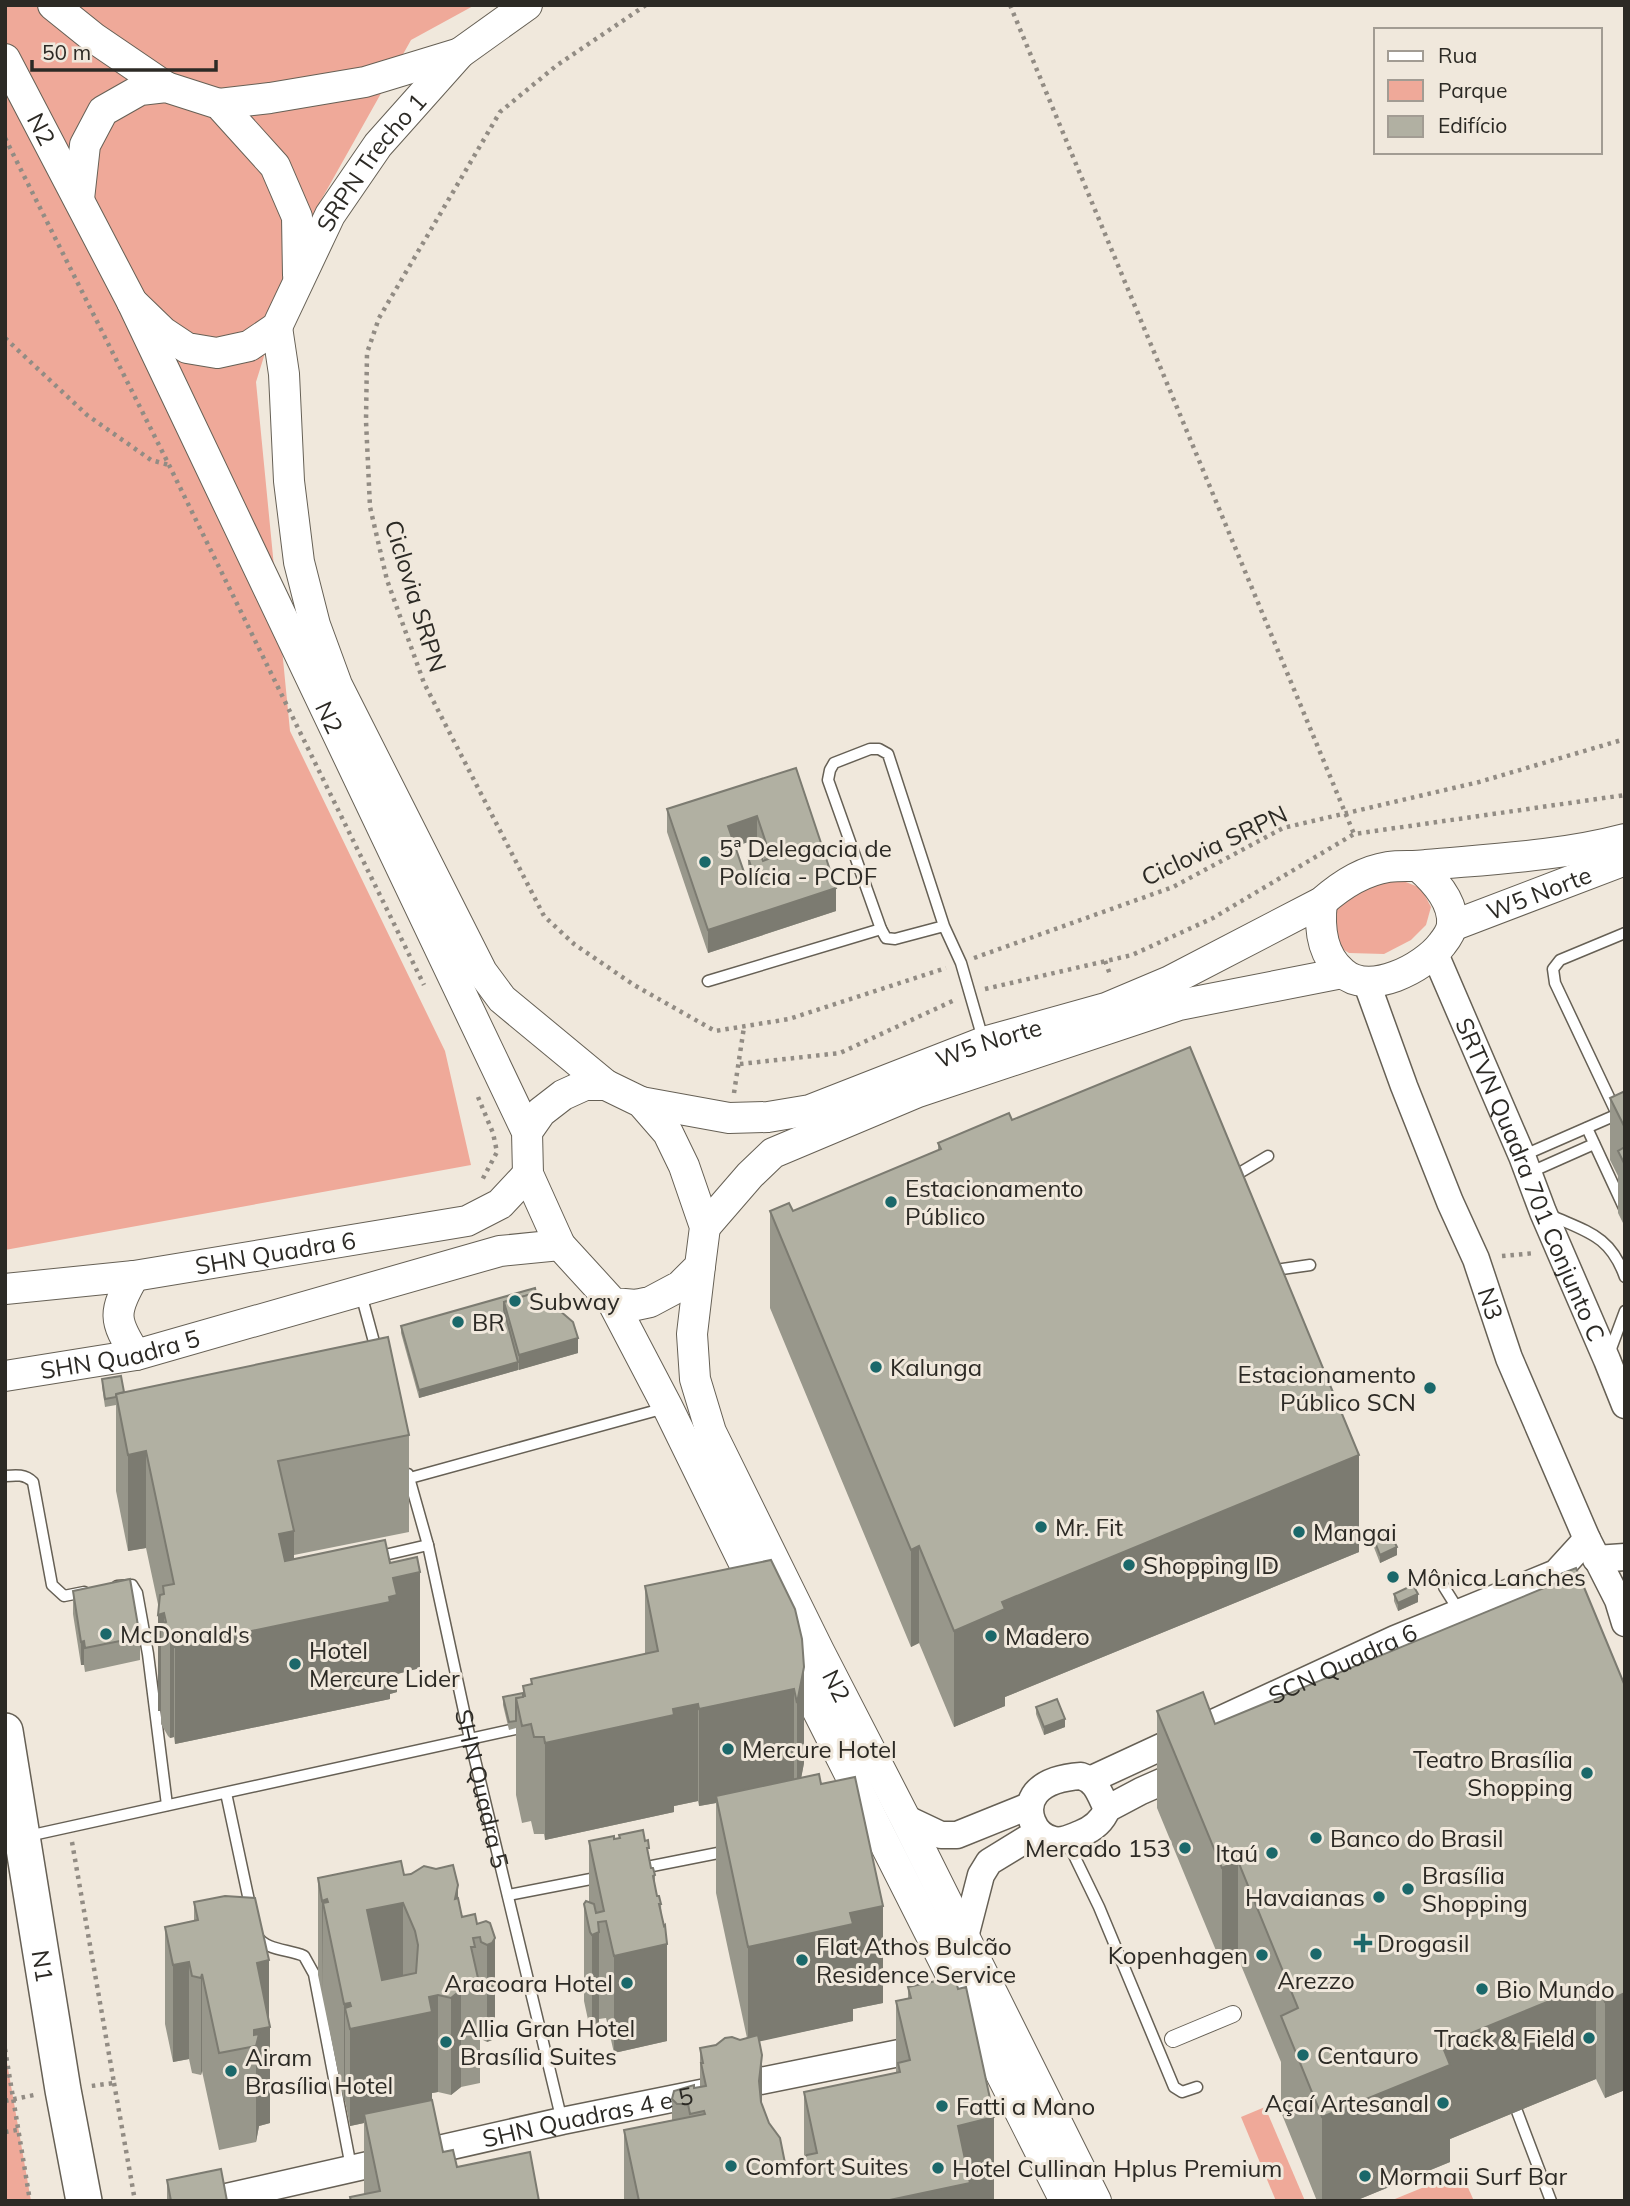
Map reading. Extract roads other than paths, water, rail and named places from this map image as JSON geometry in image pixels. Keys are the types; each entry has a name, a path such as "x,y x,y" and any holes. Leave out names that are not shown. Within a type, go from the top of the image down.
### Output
{"highway":[{"name":"N1","path":"5,1731 63,2090 84,2201"}],"main road":[{"path":"54,5 94,38 166,87 219,104 275,166 297,217 298,283 277,327 249,346 217,353 187,348 163,332 132,302 79,199 85,145 103,111 139,90 166,87"},
{"name":"SRPN Trecho 1","path":"298,283 330,215 378,145 460,53 527,5"},
{"name":"SRPN Trecho 1","path":"219,104 365,82 460,53"},
{"name":"N2","path":"5,60 79,199"},
{"name":"N2","path":"132,302 527,1132"},
{"name":"N2","path":"277,327 284,374 289,481 299,562 315,625 338,685 482,972 511,1007 606,1085"},
{"path":"1418,866 1434,880 1450,912 1452,926 1447,937 1435,954 1412,970 1392,978 1354,977 1327,951 1322,938 1322,902 1339,886 1387,867 1592,848 1625,839"},
{"name":"W5 Norte","path":"1452,926 1625,860"},
{"name":"W5 Norte","path":"641,1102 729,1118 768,1117 810,1110 984,1042 1106,1008 1170,981 1322,902"},
{"name":"W5 Norte","path":"705,1227 750,1175 774,1153 918,1092 1179,1005 1354,977"},
{"path":"584,1085 606,1085 641,1102 668,1133 684,1166 705,1227 700,1266 680,1286 650,1302 636,1305 613,1303 560,1245 528,1174 527,1132 541,1112 564,1095 584,1085"},
{"name":"SHN Quadra 6","path":"5,1289 134,1276 467,1221 499,1204 528,1174"},
{"name":"SHN Quadra 5","path":"5,1376 136,1355 500,1251 560,1245"},
{"name":"N2","path":"700,1266 692,1334 695,1379 711,1432 965,1937 997,2033 1065,2201"},
{"path":"134,1276 122,1296 117,1312 123,1335 136,1355"},
{"name":"N2","path":"613,1303 667,1408 867,1823 997,2033 1096,2201"}],"street":[{"name":"SRTVN Quadra 701 Conjunto C","path":"1435,954 1625,1405"},
{"name":"N3","path":"1354,977 1476,1259 1509,1358 1621,1612"},
{"path":"1591,1549 1625,1557"},
{"name":"SCN Quadra 6","path":"1092,1779 1460,1612 1556,1573 1591,1549"},
{"path":"1588,1599 1621,1612"},
{"path":"1029,1806 1038,1832 1053,1840 1066,1839 1087,1831 1103,1820 1107,1810 1141,1791 1214,1759"},
{"path":"905,1818 941,1835 957,1835 1029,1806 1037,1792 1062,1778 1081,1776 1092,1779 1107,1810"},
{"path":"965,1937 981,1875 989,1862 1038,1832"},
{"path":"1173,2039 1233,2014"},
{"name":"SHN Quadras 4 e 5","path":"209,2201 247,2197 351,2169 562,2121 997,2033"}],"lane":[{"path":"944,926 895,939 886,938 828,780 834,763 870,749 879,749 888,754 944,926 961,963 984,1042"},
{"path":"708,981 881,929"},
{"path":"1525,1164 1587,1128 1621,1113 1555,983 1553,969 1560,960 1625,933"},
{"path":"1587,1128 1625,1210"},
{"path":"1525,1164 1540,1168 1594,1144"},
{"path":"1229,1189 1237,1175 1268,1156"},
{"path":"1544,1212 1601,1239 1620,1263 1625,1277"},
{"path":"1256,1271 1310,1265"},
{"path":"360,1291 378,1358"},
{"path":"1607,1360 1625,1311"},
{"path":"410,1478 667,1408"},
{"name":"SHN Quadra 5","path":"406,1465 428,1545 470,1739 562,2121"},
{"path":"5,1476 19,1475 33,1482 52,1585 57,1590 64,1596 127,1584 136,1590 148,1654 167,1804"},
{"path":"361,1560 428,1545"},
{"path":"1444,1587 1460,1612"},
{"path":"425,1590 438,1588"},
{"path":"22,1838 536,1725"},
{"path":"226,1793 257,1938 272,1947 304,1956 314,1974 351,2169"},
{"path":"1066,1839 1099,1907 1174,2087 1182,2092 1196,2087"},
{"path":"630,1871 738,1849"},
{"path":"508,1895 616,1874"},
{"path":"1515,2106 1551,2201"}],"place":[{"name":"5ª Delegacia de Polícia - PCDF","path":"705,862"},
{"name":"Estacionamento Público","path":"891,1202"},
{"name":"Subway","path":"515,1301"},
{"name":"BR","path":"458,1322"},
{"name":"Kalunga","path":"876,1367"},
{"name":"Estacionamento Público SCN","path":"1430,1388"},
{"name":"Mr. Fit","path":"1041,1527"},
{"name":"Mangai","path":"1299,1532"},
{"name":"Shopping ID","path":"1129,1565"},
{"name":"Mônica Lanches","path":"1393,1577"},
{"name":"McDonald's","path":"106,1634"},
{"name":"Madero","path":"991,1636"},
{"name":"Hotel Mercure Lider","path":"295,1664"},
{"name":"Mercure Hotel","path":"728,1749"},
{"name":"Teatro Brasília Shopping","path":"1587,1773"},
{"name":"Banco do Brasil","path":"1316,1838"},
{"name":"Mercado 153","path":"1185,1848"},
{"name":"Itaú","path":"1272,1853"},
{"name":"Brasília Shopping","path":"1408,1889"},
{"name":"Havaianas","path":"1379,1897"},
{"name":"Drogasil","path":"1363,1943"},
{"name":"Arezzo","path":"1316,1954"},
{"name":"Kopenhagen","path":"1262,1955"},
{"name":"Flat Athos Bulcão Residence Service","path":"802,1960"},
{"name":"Aracoara Hotel","path":"627,1983"},
{"name":"Bio Mundo","path":"1482,1989"},
{"name":"Track & Field","path":"1589,2038"},
{"name":"Allia Gran Hotel Brasília Suites","path":"446,2042"},
{"name":"Centauro","path":"1303,2055"},
{"name":"Airam Brasília Hotel","path":"231,2071"},
{"name":"Açaí Artesanal","path":"1443,2103"},
{"name":"Fatti a Mano","path":"942,2106"},
{"name":"Comfort Suites","path":"731,2166"},
{"name":"Hotel Cullinan Hplus Premium","path":"938,2168"},
{"name":"Mormaii Surf Bar","path":"1365,2176"}]}
